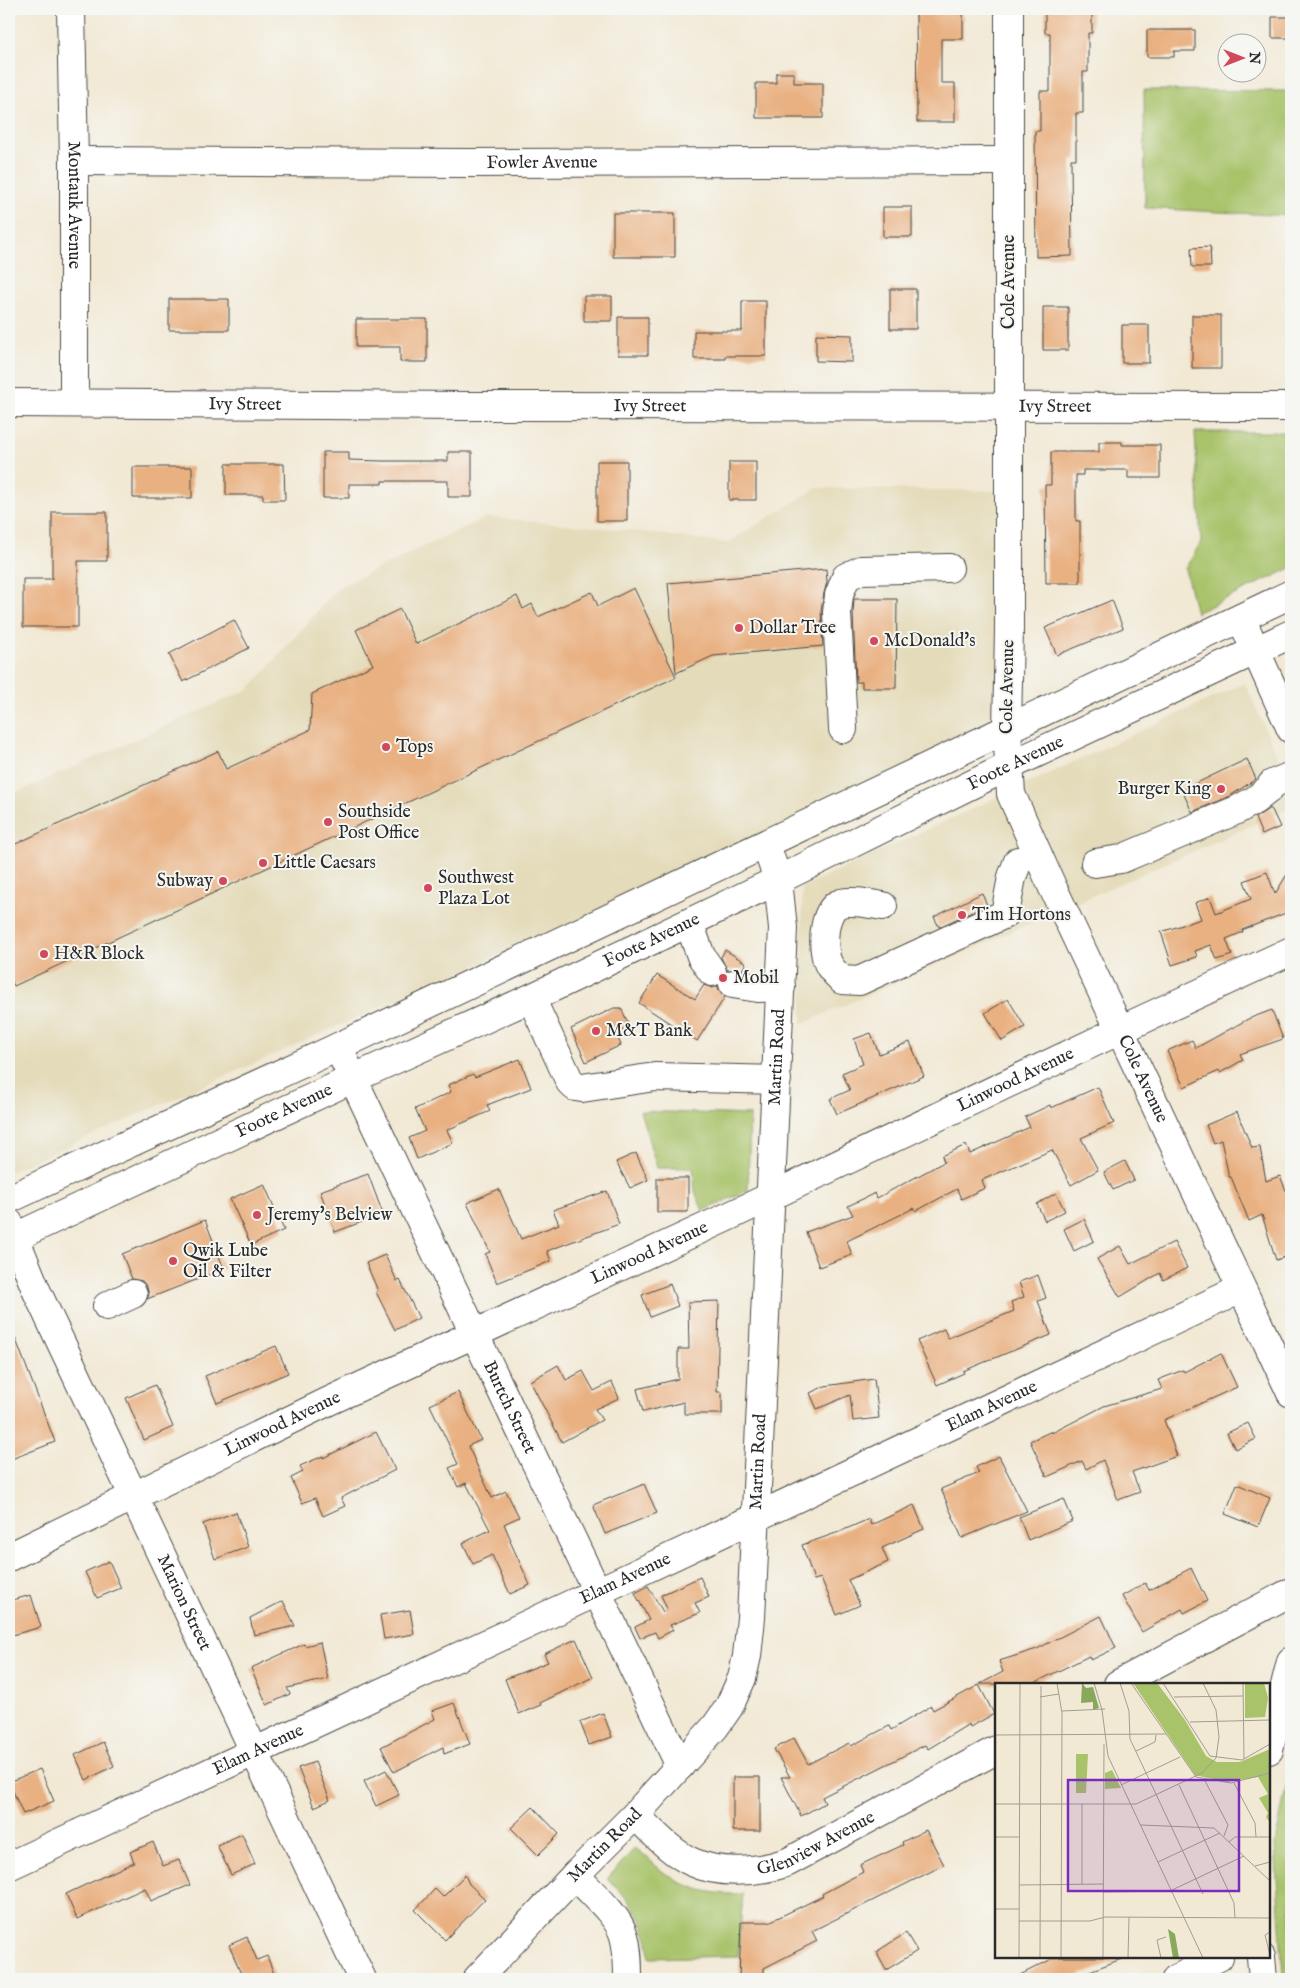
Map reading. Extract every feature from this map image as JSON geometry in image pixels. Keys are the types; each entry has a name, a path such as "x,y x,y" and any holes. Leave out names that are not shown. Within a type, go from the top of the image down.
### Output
{"main road":[{"name":"Montauk Avenue","path":"71,9 74,161 74,403"},
{"name":"Cole Avenue","path":"1009,9 1009,629 1007,730 1011,794 1040,862 1291,1393"},
{"name":"Fowler Avenue","path":"74,161 480,163 1008,161"},
{"name":"Ivy Street","path":"9,404 1291,407"},
{"path":"843,729 837,613 839,595 846,577 861,570 949,568"},
{"name":"Foote Avenue","path":"9,1199 338,1047 1291,594"},
{"path":"1241,618 1291,729"},
{"name":"Foote Avenue","path":"11,1234 531,998 778,880 1139,703 1291,634"},
{"path":"1095,863 1121,859 1237,810 1255,800 1282,780"},
{"name":"Martin Road","path":"477,1979 635,1815 715,1727 729,1707 742,1678 750,1628 783,928 778,880 766,845"},
{"path":"884,906 856,902 841,903 832,907 827,919 825,944 829,965 842,980 859,981 1006,914 1012,877 1018,862"},
{"path":"689,923 701,956 723,978 758,988 781,988"},
{"name":"Linwood Avenue","path":"9,1557 327,1402 771,1196 1291,951"},
{"path":"531,998 570,1082 575,1087 582,1088 656,1077 777,1080"},
{"name":"Burtch Street","path":"338,1047 680,1766"},
{"name":"Marion Street","path":"11,1234 362,1979"},
{"name":"Elam Avenue","path":"9,1866 1241,1289"},
{"path":"107,1306 133,1294"},
{"path":"1120,1683 1291,1592"},
{"path":"1270,1746 1291,1661"},
{"name":"Glenview Avenue","path":"635,1815 679,1854 702,1866 730,1870 770,1868 788,1862 995,1751"},
{"path":"575,1876 619,1925 624,1936 628,1979"},
{"path":"1176,1979 1217,1958"},
{"path":"1261,1958 1263,1979"}],"shaded area":[{"path":"817,488 1009,491 1007,730 9,1172 9,796 249,689 339,587 486,517 635,531 727,543"},
{"path":"1245,683 1291,787 1291,808 802,1024 802,887"}],"green space":[{"path":"1144,90 1291,91 1291,216 1145,208"},
{"path":"1195,432 1291,432 1291,568 1196,613 1185,569 1201,542"},
{"path":"640,1111 750,1115 748,1190 703,1211 695,1192 693,1168 657,1168"},
{"path":"1291,1762 1291,1979 1283,1979 1275,1844"},
{"path":"635,1848 662,1871 690,1886 711,1892 743,1894 738,1956 650,1958 646,1933 638,1914 625,1896 607,1879"}],"building":[{"path":"1045,9 1092,9 1092,33 1088,33 1088,72 1083,72 1083,113 1076,113 1076,159 1071,159 1072,256 1036,257 1035,131 1040,131 1040,91 1050,91 1050,33 1045,33"},
{"path":"916,11 963,11 963,39 941,39 941,83 955,83 955,122 917,122"},
{"path":"1272,17 1291,17 1291,38 1272,38"},
{"path":"1147,30 1195,30 1195,51 1174,51 1174,57 1147,57"},
{"path":"776,73 794,73 794,83 823,83 823,118 756,118 756,83 776,83"},
{"path":"883,207 912,207 912,237 883,237"},
{"path":"613,213 675,213 675,257 613,257"},
{"path":"1210,247 1211,267 1192,267 1191,248"},
{"path":"890,289 916,289 916,329 890,329"},
{"path":"584,296 612,296 612,321 584,321"},
{"path":"169,299 229,299 229,330 169,330"},
{"path":"742,301 766,301 766,356 725,356 725,359 694,359 694,331 742,331"},
{"path":"1043,307 1068,307 1068,350 1043,350"},
{"path":"1192,315 1221,315 1221,368 1192,368"},
{"path":"618,317 648,317 648,355 618,355"},
{"path":"356,319 427,319 427,362 400,362 400,347 356,347"},
{"path":"1122,325 1149,325 1149,363 1122,363"},
{"path":"816,334 852,335 852,362 816,361"},
{"path":"1099,442 1122,442 1122,445 1160,445 1160,478 1128,478 1128,470 1083,470 1083,475 1076,475 1076,521 1080,521 1080,583 1046,583 1045,485 1051,485 1051,452 1099,452"},
{"path":"323,452 349,452 349,460 448,461 448,452 472,452 472,497 448,497 448,481 382,481 382,484 349,484 349,498 323,498"},
{"path":"597,461 627,461 627,521 597,521"},
{"path":"729,462 756,462 756,500 729,500"},
{"path":"226,464 284,464 285,500 263,500 263,495 226,495"},
{"path":"133,467 192,467 192,498 133,498"},
{"path":"52,512 107,512 107,561 78,561 78,627 23,627 23,579 52,579"},
{"path":"826,569 827,582 821,611 823,646 713,656 676,673 668,583"},
{"path":"634,588 676,677 14,986 9,976 9,847 218,751 226,769 310,730 312,694 373,665 356,630 400,609 416,644 517,596 523,609 532,604 538,617 592,592 598,606"},
{"path":"854,599 897,599 896,688 862,688 862,682 856,682"},
{"path":"1112,600 1123,628 1057,655 1045,628"},
{"path":"234,620 249,648 183,682 169,654"},
{"name":"Burger King","path":"1247,759 1256,779 1230,796 1192,812 1182,790"},
{"path":"1270,808 1280,827 1262,835 1255,818"},
{"path":"1291,868 1291,911 1242,930 1243,932 1226,939 1232,955 1217,960 1211,945 1195,951 1197,957 1172,965 1161,932 1201,919 1195,903 1210,897 1216,913 1251,899 1244,881 1267,872 1275,894"},
{"path":"982,893 987,905 939,927 934,917"},
{"path":"725,950 746,963 742,970 727,970 721,957"},
{"path":"657,975 695,999 704,985 713,988 718,986 725,997 697,1041 639,1003"},
{"path":"1008,999 1025,1027 1002,1041 985,1013"},
{"name":"M&T Bank","path":"614,1008 621,1008 630,1027 616,1034 621,1045 586,1062 571,1029"},
{"path":"1272,1010 1283,1039 1240,1054 1243,1060 1220,1073 1219,1071 1184,1087 1167,1051 1192,1040 1196,1048 1248,1019"},
{"path":"871,1033 879,1054 910,1042 924,1076 837,1114 830,1099 850,1090 842,1073 863,1064 854,1039"},
{"path":"520,1059 531,1088 487,1105 490,1111 447,1130 453,1143 417,1159 409,1138 425,1131 415,1109 451,1092 448,1085 473,1074 475,1077"},
{"path":"1098,1087 1114,1123 1081,1138 1098,1170 1071,1185 1052,1150 982,1180 985,1188 961,1199 957,1189 916,1211 914,1208 847,1241 852,1255 819,1267 806,1232 853,1215 848,1206 875,1193 877,1198 944,1162 942,1156 966,1145 970,1154 1030,1127 1025,1117 1050,1105 1051,1108"},
{"path":"1237,1112 1252,1148 1260,1147 1266,1181 1280,1176 1291,1202 1291,1255 1276,1260 1262,1215 1249,1221 1231,1177 1229,1177 1221,1140 1213,1143 1206,1125"},
{"path":"636,1153 648,1180 630,1188 616,1162"},
{"path":"1125,1161 1134,1180 1113,1190 1104,1172"},
{"path":"368,1174 383,1214 335,1232 320,1191"},
{"path":"657,1178 688,1178 688,1212 657,1212"},
{"name":"Jeremy's Belview","path":"264,1184 284,1230 251,1245 230,1199"},
{"path":"499,1189 521,1239 559,1224 553,1210 607,1191 619,1224 547,1251 551,1261 497,1283 485,1254 490,1252 467,1203"},
{"path":"1056,1193 1065,1211 1045,1221 1037,1204"},
{"path":"1084,1219 1094,1241 1074,1251 1064,1229"},
{"name":"Qwik Lube Oil & Filter","path":"205,1220 224,1269 147,1299 149,1295 147,1287 142,1281 132,1279 122,1254"},
{"path":"1174,1242 1187,1268 1163,1280 1160,1273 1120,1297 1097,1259 1120,1246 1130,1264"},
{"path":"385,1255 397,1281 400,1280 419,1318 395,1330 376,1292 378,1291 366,1263"},
{"path":"1038,1275 1046,1298 1038,1301 1051,1335 963,1371 964,1373 937,1385 917,1341 944,1329 948,1338 1014,1311 1011,1302 1024,1297 1019,1282"},
{"path":"670,1284 678,1306 650,1317 642,1295"},
{"path":"719,1301 717,1392 722,1392 722,1414 684,1414 684,1402 643,1412 637,1389 678,1379 678,1349 689,1349 688,1302"},
{"path":"9,1325 55,1442 9,1460"},
{"path":"276,1346 288,1373 217,1403 205,1376"},
{"path":"1221,1353 1237,1387 1164,1420 1177,1456 1132,1472 1140,1492 1118,1500 1103,1460 1086,1469 1082,1461 1047,1477 1030,1441 1052,1431 1052,1433 1104,1406 1162,1389 1158,1380 1183,1370 1184,1372"},
{"path":"558,1365 566,1380 583,1371 594,1391 612,1382 619,1398 595,1409 602,1420 562,1442 530,1381"},
{"path":"874,1379 879,1418 853,1421 850,1395 817,1409 810,1393 825,1386"},
{"path":"155,1385 173,1427 144,1440 126,1398"},
{"path":"458,1392 481,1440 468,1446 492,1498 506,1491 519,1517 504,1524 530,1585 510,1594 492,1555 473,1564 463,1543 490,1530 466,1483 458,1487 449,1468 458,1464 430,1405"},
{"path":"1248,1423 1256,1439 1235,1449 1227,1433"},
{"path":"376,1432 395,1470 341,1498 345,1506 323,1516 315,1498 302,1503 291,1478 303,1472 300,1466 323,1456 323,1458"},
{"path":"999,1456 1027,1511 962,1538 941,1489 979,1473 976,1467"},
{"path":"644,1484 657,1513 605,1534 593,1505"},
{"path":"1237,1484 1270,1498 1258,1527 1225,1514"},
{"path":"1064,1499 1073,1521 1028,1540 1019,1517"},
{"path":"914,1505 924,1529 882,1548 888,1562 848,1580 860,1605 837,1615 821,1578 814,1580 802,1545 869,1519 871,1525"},
{"path":"236,1512 248,1547 215,1559 203,1524"},
{"path":"109,1561 121,1588 97,1598 85,1572"},
{"path":"1191,1568 1207,1601 1184,1613 1182,1609 1142,1632 1122,1596 1145,1583 1149,1590"},
{"path":"700,1577 709,1597 695,1603 700,1613 670,1625 673,1630 658,1638 655,1632 640,1638 635,1627 649,1620 635,1593 648,1586 663,1612 667,1609 661,1595"},
{"path":"31,1595 41,1627 9,1636 9,1601"},
{"path":"283,1601 295,1626 254,1635 250,1618"},
{"path":"410,1610 414,1634 384,1639 380,1615"},
{"path":"1101,1616 1116,1648 1091,1660 1089,1656 1034,1683 980,1684 1003,1672 999,1661 1037,1649"},
{"path":"576,1639 593,1677 540,1703 541,1705 519,1714 505,1679 548,1662 544,1654"},
{"path":"320,1642 328,1679 287,1688 290,1694 267,1705 251,1668 304,1644 305,1646"},
{"path":"979,1685 994,1714 970,1727 969,1724 928,1749 925,1745 822,1797 825,1803 801,1816 781,1777 790,1777 774,1749 794,1738 808,1764 849,1743 851,1746 889,1726 891,1730 931,1706 933,1710"},
{"path":"454,1703 470,1744 444,1754 443,1747 394,1772 381,1747 435,1719 432,1711"},
{"path":"603,1713 612,1737 589,1745 580,1722"},
{"path":"103,1742 114,1766 86,1780 75,1755"},
{"path":"315,1762 330,1800 314,1807 298,1768"},
{"path":"40,1769 54,1801 23,1814 9,1782"},
{"path":"386,1770 399,1795 376,1806 364,1781"},
{"path":"733,1777 760,1777 760,1831 733,1831"},
{"path":"533,1807 559,1834 538,1855 511,1828"},
{"path":"926,1830 944,1865 812,1931 817,1941 764,1968 764,1979 739,1979 741,1922 769,1922 823,1896 822,1894 863,1872 860,1865 903,1845 902,1842"},
{"path":"242,1834 255,1864 231,1875 217,1845"},
{"path":"153,1842 163,1866 179,1860 190,1885 151,1901 145,1888 77,1919 66,1894 134,1862 130,1852"},
{"path":"465,1875 469,1884 485,1899 445,1940 415,1910 435,1889 443,1897"},
{"path":"906,1933 917,1951 886,1970 876,1952"},
{"path":"247,1937 257,1960 267,1956 276,1979 243,1979 229,1945"},
{"path":"1054,1958 1124,1958 1069,1979 1012,1979"}],"place":[{"name":"Dollar Tree","path":"739,628"},
{"name":"McDonald's","path":"874,641"},
{"name":"Tops","path":"386,747"},
{"name":"Burger King","path":"1221,789"},
{"name":"Southside Post Office","path":"328,822"},
{"name":"Little Caesars","path":"263,863"},
{"name":"Subway","path":"223,881"},
{"name":"Southwest Plaza Lot","path":"428,888"},
{"name":"Tim Hortons","path":"962,915"},
{"name":"H&R Block","path":"44,954"},
{"name":"Mobil","path":"723,978"},
{"name":"M&T Bank","path":"596,1031"},
{"name":"Jeremy's Belview","path":"257,1215"},
{"name":"Qwik Lube Oil & Filter","path":"173,1261"}]}
